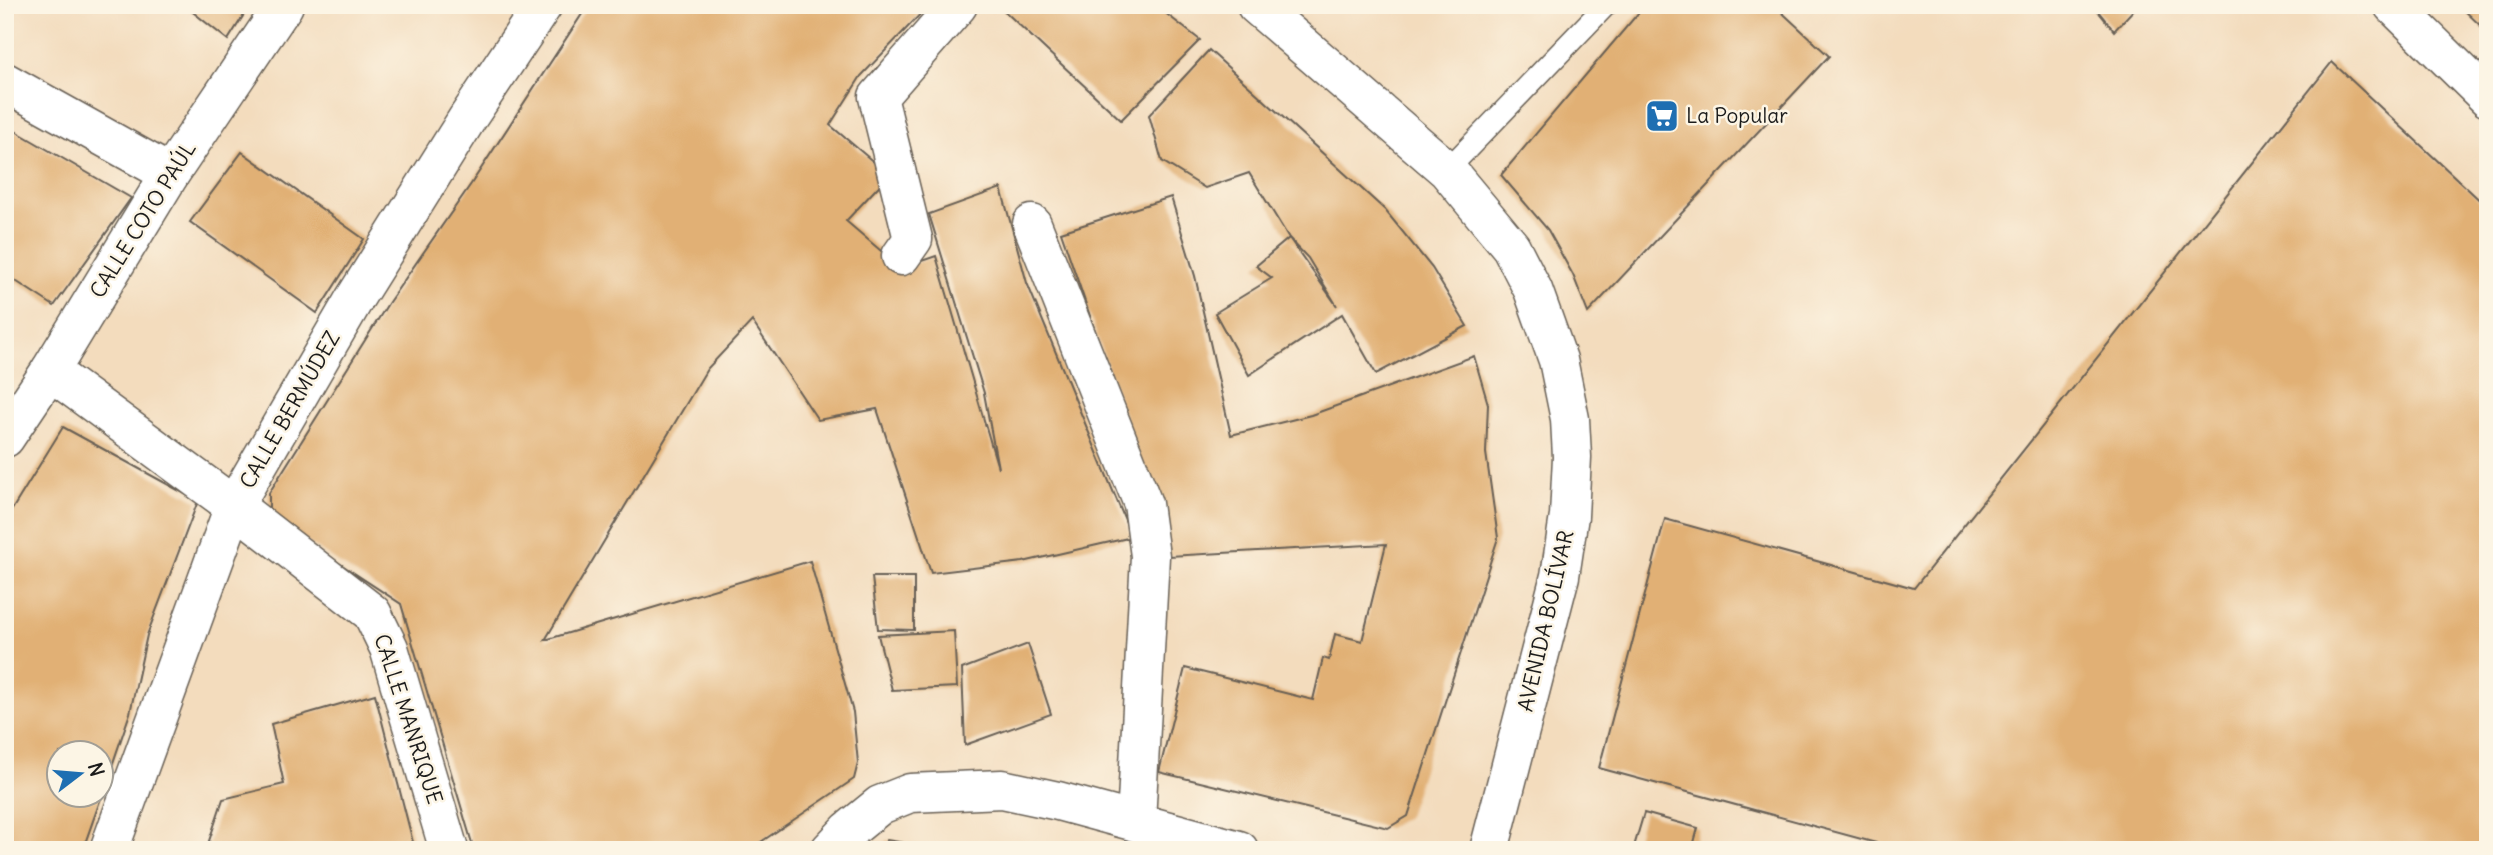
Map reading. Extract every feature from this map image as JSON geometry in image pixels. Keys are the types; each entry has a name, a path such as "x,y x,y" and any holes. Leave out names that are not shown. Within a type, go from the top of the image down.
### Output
{"street":[{"name":"CALLE COTO PAÚL","path":"5,438 50,371 170,174 284,5"},
{"name":"CALLE BERMÚDEZ","path":"109,850 234,506 355,298 467,119 543,5"},
{"path":"901,256 913,239 878,97 958,5"},
{"name":"AVENIDA BOLÍVAR","path":"1256,5 1447,170 1511,247 1528,279 1558,360 1570,419 1572,457 1569,516 1560,576 1489,850"},
{"path":"2393,5 2488,98"},
{"path":"5,82 170,174"},
{"path":"1032,224 1143,504 1150,556 1136,822"},
{"name":"CALLE MANRIQUE","path":"50,371 234,506 372,613 389,648 449,850"},
{"path":"830,850 880,805 910,793 1002,789 1239,850"}],"lane":[{"path":"1447,170 1606,5"}],"building":[{"path":"184,5 250,5 228,40"},
{"path":"588,5 929,5 861,76 830,125 889,175 846,221 901,268 936,256 998,468 984,393 929,214 1001,188 1027,283 1132,537 1023,562 931,573 877,409 818,420 752,321 707,369 545,640 810,561 853,712 858,763 854,779 749,850 474,850 401,604 269,517 269,493 389,302 471,184"},
{"path":"998,5 1155,5 1200,40 1121,120"},
{"name":"La Popular","path":"1645,5 1774,5 1829,56 1588,313 1573,275 1548,230 1501,175"},
{"path":"2093,5 2138,5 2114,31"},
{"path":"2459,5 2488,5 2488,33"},
{"path":"1209,50 1385,210 1432,268 1467,326 1376,374 1342,314 1249,375 1215,313 1272,278 1256,266 1289,238 1249,173 1205,188 1162,161 1149,115","holes":["1289,238 1308,258 1337,306"]},
{"path":"2332,62 2488,208 2488,850 1902,850 1599,768 1665,519 1914,588"},
{"path":"5,125 131,198 54,306 5,274"},
{"path":"242,152 364,239 317,313 190,222"},
{"path":"1171,197 1195,276 1231,435 1311,415 1474,356 1488,404 1486,453 1498,538 1408,816 1388,828 1159,772 1185,668 1313,700 1323,658 1329,660 1335,634 1362,641 1386,544 1169,556 1139,458 1061,232"},
{"path":"63,427 198,501 147,635 130,713 116,754 116,740 46,740 46,810 97,810 83,849 5,850 5,521"},
{"path":"872,577 914,577 914,630 878,629"},
{"path":"954,631 957,687 892,690 878,635"},
{"path":"1028,644 1051,714 965,745 962,669"},
{"path":"375,694 415,850 206,850 223,799 284,784 271,724"},
{"path":"1644,813 1698,828 1692,850 1633,850"},
{"path":"887,840 934,848 934,850 879,850"}],"place":[{"name":"La Popular","path":"1662,116"}]}
